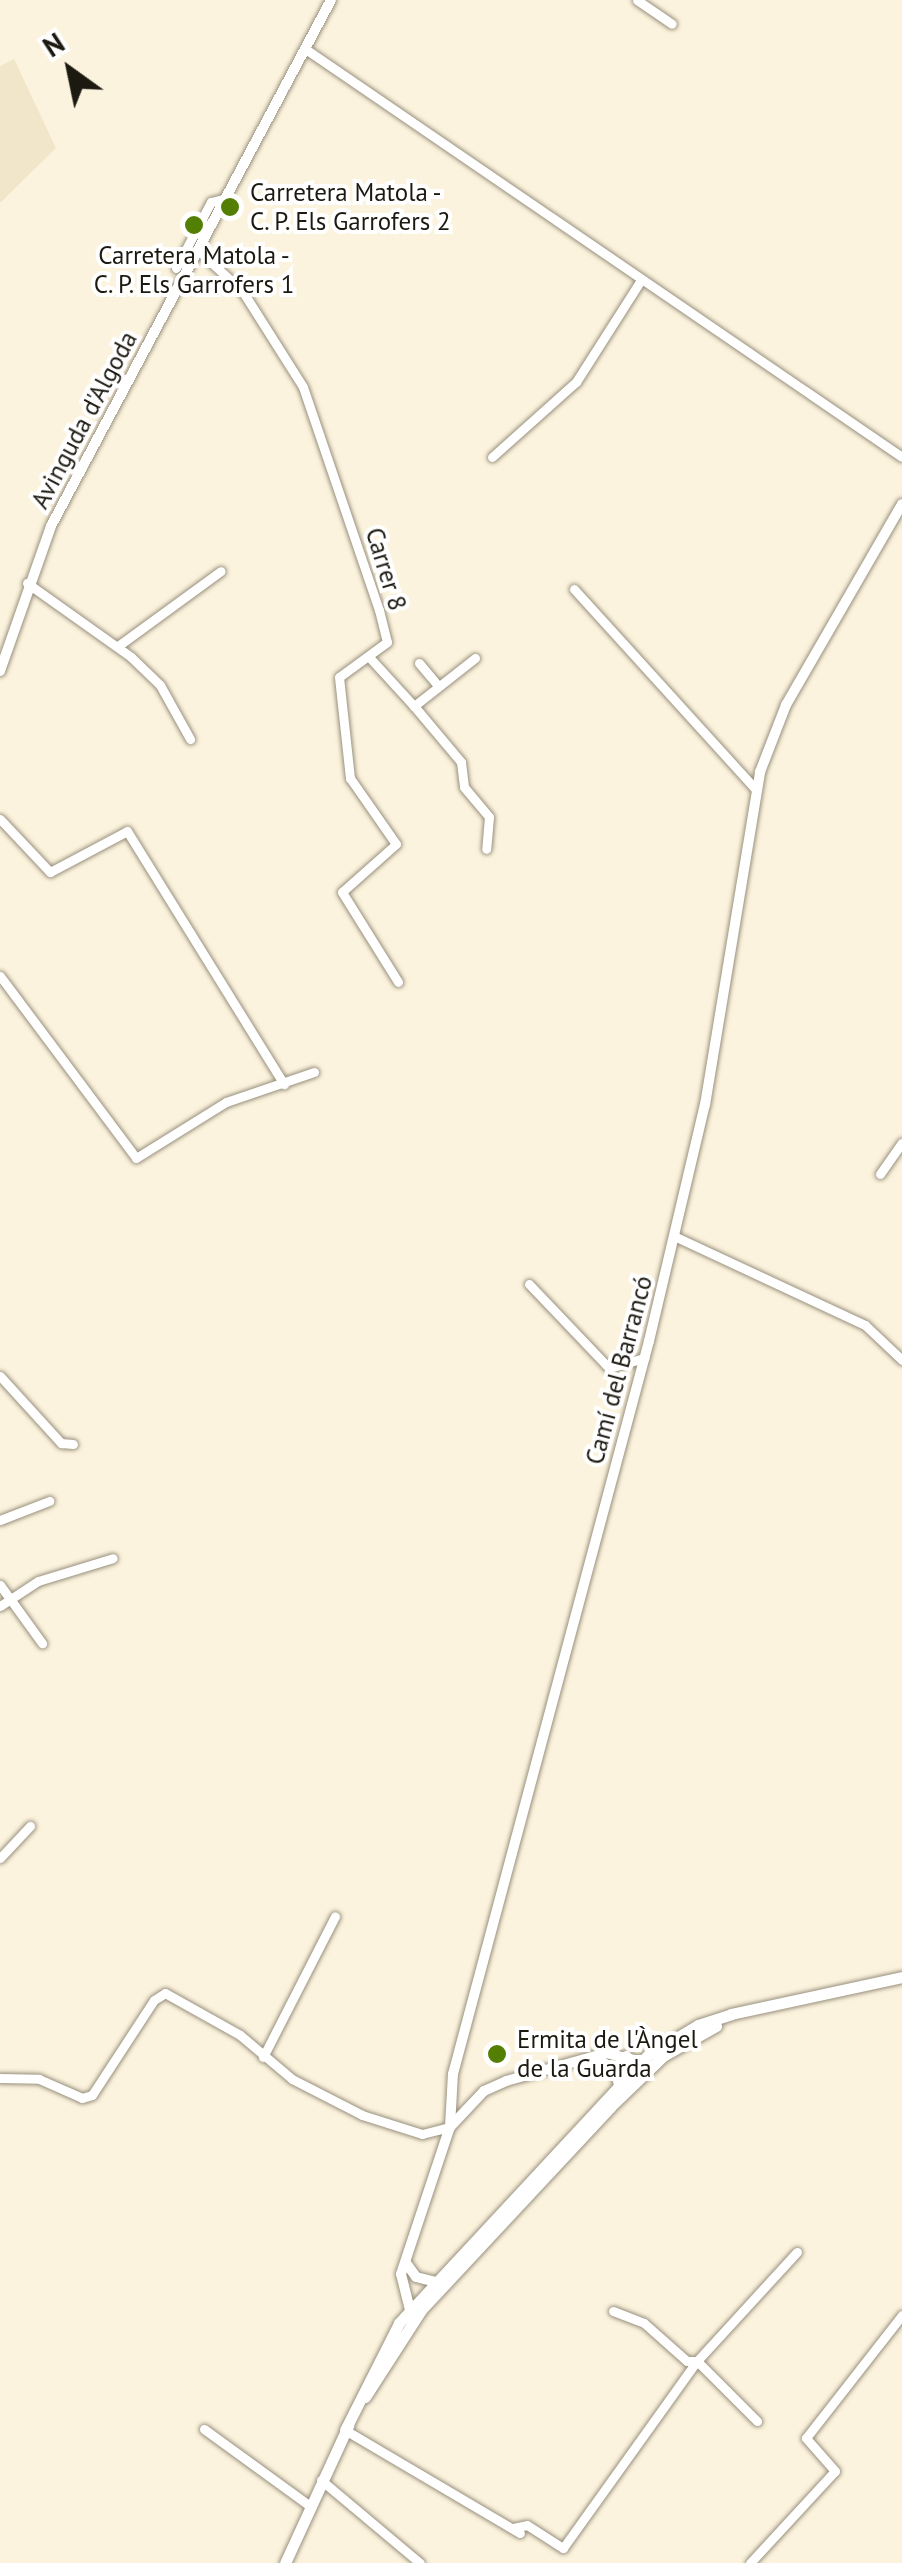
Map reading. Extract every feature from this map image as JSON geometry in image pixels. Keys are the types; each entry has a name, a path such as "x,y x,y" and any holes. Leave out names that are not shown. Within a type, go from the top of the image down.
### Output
{"main road":[{"path":"345,2430 397,2342 413,2300 436,2282 641,2062 698,2025 902,1976"},
{"path":"397,2342 610,2107 663,2056 704,2031 752,2011"},
{"path":"610,2107 631,2073 687,2034 704,2031"},
{"path":"626,2056 631,2073"},
{"path":"615,2070 631,2073"},
{"path":"285,2563 374,2361 413,2300 494,2232"}],"street":[{"name":"Avinguda d'Algoda","path":"0,671 27,583 197,249 330,0"},
{"path":"637,0 672,24"},
{"path":"304,48 902,456"},
{"path":"176,268 211,202 223,199"},
{"name":"Carrer 8","path":"197,249 243,292 303,387 387,642 370,658"},
{"path":"492,457 576,382 641,280"},
{"name":"Camí del Barrancó","path":"413,2300 400,2286 450,2127 453,2074 644,1358 705,1105 756,790 786,705 902,504"},
{"path":"118,646 221,572"},
{"path":"27,583 118,646 160,685 190,739"},
{"path":"574,589 756,790"},
{"path":"398,982 342,892 396,844 350,778 338,677 370,658 414,706 461,762 464,787 489,817 486,849"},
{"path":"414,706 436,682 446,682 474,658"},
{"path":"419,663 436,682"},
{"path":"0,819 50,872 127,831 284,1084"},
{"path":"0,976 136,1158 226,1102 314,1072"},
{"path":"880,1174 902,1143"},
{"path":"674,1236 865,1325 902,1360"},
{"path":"529,1284 609,1368 644,1358"},
{"path":"0,1376 61,1443 73,1444"},
{"path":"0,1520 48,1501"},
{"path":"0,1606 38,1581 113,1558"},
{"path":"0,1585 12,1596 42,1642"},
{"path":"0,1858 30,1826"},
{"path":"263,2058 335,1916"},
{"path":"0,2078 39,2078 82,2098 92,2095 154,2000 166,1994 214,2018 263,2058 362,2115 422,2134 450,2127 484,2091 594,2056 626,2056 641,2062"},
{"path":"594,2056 615,2070 620,2084"},
{"path":"345,2430 517,2531 527,2525 563,2548 697,2360 797,2252"},
{"path":"408,2268 436,2282"},
{"path":"613,2311 644,2324 687,2360 697,2360 757,2421"},
{"path":"750,2563 835,2471 806,2438 902,2315"},
{"path":"204,2429 310,2506"},
{"path":"321,2480 420,2563"}],"shaded area":[{"path":"14,59 56,148 0,203 0,66"}],"place":[{"name":"Carretera Matola - C. P. Els Garrofers 2","path":"230,207"},
{"name":"Carretera Matola - C. P. Els Garrofers 1","path":"194,225"},
{"name":"Ermita de l'Àngel de la Guarda","path":"497,2054"}]}
